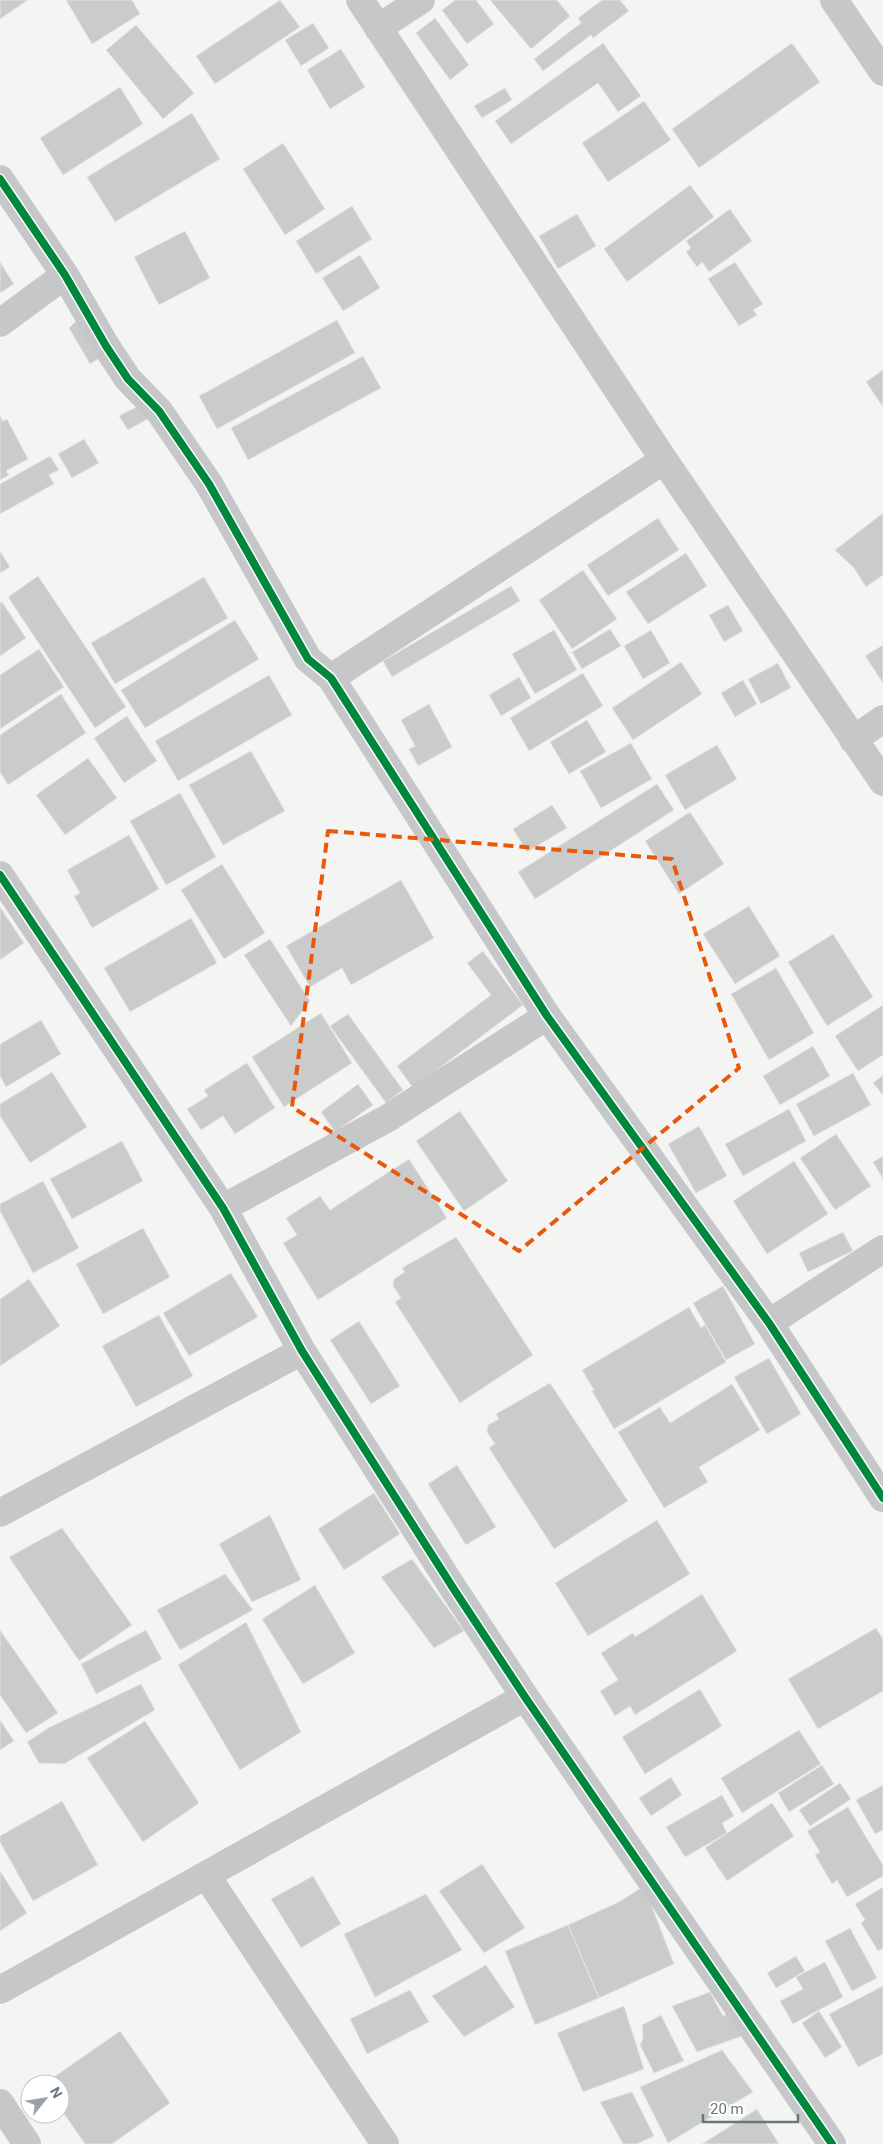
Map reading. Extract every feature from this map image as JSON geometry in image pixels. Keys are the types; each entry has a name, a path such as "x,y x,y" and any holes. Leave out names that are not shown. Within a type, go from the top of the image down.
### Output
{"street":[{"path":"360,0 664,460 883,782"},
{"path":"378,28 421,0"},
{"path":"834,0 883,72"},
{"path":"0,179 65,275 106,346 128,379 159,411 209,484 308,659 331,678 547,1016 769,1323 883,1498"},
{"path":"0,323 65,275"},
{"path":"331,678 664,460"},
{"path":"853,740 883,719"},
{"path":"0,875 223,1208 302,1351 454,1591 832,2144"},
{"path":"223,1208 388,1118 547,1016"},
{"path":"769,1323 883,1249"},
{"path":"0,1513 302,1351"},
{"path":"0,1990 525,1697"},
{"path":"206,1875 385,2144"},
{"path":"0,2103 27,2144"}],"highlighted area":[{"path":"328,831 672,859 739,1068 519,1251 292,1107"}],"building":[{"path":"0,0 28,0 0,19"},
{"path":"66,0 132,0 140,14 92,44"},
{"path":"280,0 300,27 215,84 196,56"},
{"path":"455,0 476,0 494,24 467,44 442,10"},
{"path":"490,0 557,0 570,16 531,49"},
{"path":"602,0 620,0 629,11 593,38 591,35 543,71 534,59 581,23 578,18"},
{"path":"435,18 469,65 450,80 416,33"},
{"path":"313,23 329,48 301,66 285,40"},
{"path":"136,25 194,93 163,119 106,50"},
{"path":"603,43 641,96 618,112 598,83 511,144 495,121"},
{"path":"792,43 820,82 699,168 672,129"},
{"path":"341,49 365,87 330,109 307,70"},
{"path":"120,87 143,124 63,175 40,138"},
{"path":"505,88 512,100 482,118 474,106"},
{"path":"644,101 671,140 608,182 582,143"},
{"path":"192,113 220,159 115,222 87,177"},
{"path":"283,143 325,209 285,235 243,169"},
{"path":"690,185 714,217 627,282 604,249"},
{"path":"352,206 372,239 316,274 296,241"},
{"path":"730,209 752,241 709,272 702,262 697,267 686,252 691,248 686,241"},
{"path":"577,214 596,246 558,269 539,236"},
{"path":"185,231 210,278 159,305 134,257"},
{"path":"360,255 380,288 343,311 322,278"},
{"path":"0,262 14,284 0,293"},
{"path":"735,262 763,304 753,310 757,315 739,326 708,279"},
{"path":"82,315 106,354 90,364 69,328"},
{"path":"337,320 355,353 217,429 199,396"},
{"path":"363,356 381,388 248,460 231,428"},
{"path":"883,370 883,407 866,382"},
{"path":"140,405 148,419 128,430 119,416"},
{"path":"0,416 3,421 7,419 28,459 6,471 9,475 0,480"},
{"path":"84,439 99,463 72,478 58,454"},
{"path":"50,456 59,470 49,475 54,484 0,514 0,484"},
{"path":"883,513 883,575 866,587 854,568 835,550"},
{"path":"658,518 679,550 608,596 587,565"},
{"path":"0,551 10,567 0,573"},
{"path":"686,553 707,586 648,624 626,592"},
{"path":"583,570 617,619 572,649 539,600"},
{"path":"38,576 126,707 95,728 8,597"},
{"path":"204,577 228,618 115,684 91,643"},
{"path":"511,586 520,601 392,677 383,661"},
{"path":"2,602 26,638 0,656 0,603"},
{"path":"728,605 743,631 724,642 709,615"},
{"path":"235,620 259,659 145,728 121,690"},
{"path":"610,629 621,646 582,669 572,652"},
{"path":"554,630 577,670 535,694 512,654"},
{"path":"651,630 670,663 643,679 624,646"},
{"path":"883,645 883,683 865,656"},
{"path":"39,649 64,687 0,729 0,675"},
{"path":"681,662 702,694 633,740 612,708"},
{"path":"778,663 791,688 761,704 748,679"},
{"path":"583,673 603,706 529,751 510,718"},
{"path":"269,675 292,715 178,781 155,741"},
{"path":"519,677 531,698 501,716 489,695"},
{"path":"743,680 757,704 735,717 721,693"},
{"path":"61,694 86,733 8,785 0,772 0,735"},
{"path":"429,704 452,747 418,766 409,749 415,746 401,720"},
{"path":"127,716 157,761 124,783 94,738"},
{"path":"587,720 606,752 569,774 550,742"},
{"path":"631,743 652,779 601,808 580,771"},
{"path":"717,745 737,779 685,810 665,775"},
{"path":"251,751 285,811 223,845 189,785"},
{"path":"88,758 117,798 65,835 36,795"},
{"path":"657,784 674,810 535,899 518,872"},
{"path":"180,793 216,857 166,885 130,821"},
{"path":"552,805 567,828 527,852 513,829"},
{"path":"690,812 724,864 679,894 645,841"},
{"path":"129,835 159,889 92,928 74,896 80,893 67,870"},
{"path":"222,864 265,933 224,959 181,890"},
{"path":"401,880 434,938 351,985 342,968 310,987 286,946"},
{"path":"749,906 780,956 735,984 703,934"},
{"path":"0,907 24,943 0,960"},
{"path":"191,918 217,963 130,1012 104,968"},
{"path":"833,934 873,997 827,1026 788,962"},
{"path":"270,939 310,1001 291,1026 244,955"},
{"path":"483,951 523,1005 413,1088 397,1066 491,995 467,963"},
{"path":"776,968 814,1033 769,1060 731,994"},
{"path":"883,1005 883,1055 858,1071 835,1036"},
{"path":"321,1013 352,1063 284,1107 252,1057"},
{"path":"348,1014 403,1090 386,1103 330,1026"},
{"path":"41,1020 61,1054 6,1087 0,1076 0,1044"},
{"path":"813,1046 830,1076 780,1105 763,1076"},
{"path":"247,1063 275,1108 235,1134 223,1116 201,1130 187,1109 208,1096 204,1090"},
{"path":"52,1072 87,1127 30,1163 0,1116 0,1104"},
{"path":"853,1073 871,1105 814,1136 796,1104"},
{"path":"883,1075 883,1095 873,1083"},
{"path":"358,1084 373,1105 335,1132 321,1112"},
{"path":"789,1109 806,1141 743,1176 725,1144"},
{"path":"460,1111 508,1181 464,1211 416,1141"},
{"path":"699,1126 727,1176 696,1193 668,1144"},
{"path":"836,1134 871,1186 835,1210 800,1158"},
{"path":"122,1141 143,1181 72,1219 50,1179"},
{"path":"883,1156 883,1179 873,1162"},
{"path":"409,1159 447,1218 318,1300 283,1243 297,1235 286,1218 320,1196 330,1210"},
{"path":"794,1161 828,1214 767,1254 733,1201"},
{"path":"43,1181 79,1248 33,1273 0,1211 0,1204"},
{"path":"143,1228 170,1277 103,1314 76,1264"},
{"path":"843,1232 853,1251 808,1272 799,1253"},
{"path":"456,1237 533,1355 460,1403 395,1302 401,1298 393,1286 394,1279 405,1272 402,1268"},
{"path":"231,1273 258,1317 189,1356 163,1313"},
{"path":"29,1279 60,1326 0,1366 0,1299"},
{"path":"723,1286 755,1344 726,1360 693,1303"},
{"path":"689,1307 701,1328 705,1325 726,1362 614,1429 582,1370"},
{"path":"159,1315 193,1376 136,1407 102,1346"},
{"path":"359,1321 400,1386 371,1404 330,1340"},
{"path":"769,1358 801,1414 767,1434 734,1377"},
{"path":"550,1383 628,1501 554,1549 489,1448 495,1444 487,1432 488,1425 499,1419 496,1414"},
{"path":"732,1384 760,1430 699,1467 708,1482 664,1508 618,1432 660,1407 670,1423"},
{"path":"457,1465 496,1527 466,1545 428,1484"},
{"path":"374,1493 400,1534 344,1570 318,1529"},
{"path":"270,1515 301,1580 252,1602 219,1544"},
{"path":"657,1520 690,1574 588,1636 555,1583"},
{"path":"62,1528 132,1625 79,1661 9,1557"},
{"path":"412,1559 464,1631 434,1648 381,1577"},
{"path":"225,1574 253,1610 180,1650 157,1610"},
{"path":"315,1585 355,1653 303,1684 262,1619"},
{"path":"702,1594 737,1651 635,1715 630,1706 615,1716 600,1691 618,1680 601,1653 633,1633 635,1637"},
{"path":"246,1622 301,1732 240,1770 178,1665"},
{"path":"876,1628 883,1639 883,1691 818,1729 788,1679"},
{"path":"0,1630 58,1713 26,1733 0,1695"},
{"path":"146,1630 162,1659 96,1694 81,1664"},
{"path":"141,1684 155,1710 64,1764 39,1763 27,1742 50,1727"},
{"path":"700,1689 722,1726 645,1774 622,1737"},
{"path":"0,1720 14,1741 0,1750"},
{"path":"145,1721 199,1803 143,1842 87,1758"},
{"path":"799,1730 821,1764 742,1813 721,1778"},
{"path":"822,1765 834,1784 789,1812 778,1793"},
{"path":"671,1777 682,1795 651,1816 639,1798"},
{"path":"840,1783 851,1799 810,1826 799,1810"},
{"path":"883,1785 883,1830 875,1834 856,1800"},
{"path":"722,1795 734,1816 722,1823 727,1833 685,1857 666,1827"},
{"path":"62,1801 98,1865 33,1901 0,1842 0,1836"},
{"path":"772,1803 794,1836 727,1881 705,1848"},
{"path":"848,1807 883,1865 883,1876 847,1897 837,1880 832,1884 815,1855 820,1852 807,1831"},
{"path":"482,1864 525,1928 484,1953 439,1891"},
{"path":"0,1871 27,1913 0,1931"},
{"path":"313,1876 341,1924 301,1948 271,1899"},
{"path":"644,1886 674,1964 599,1998 568,1925 619,1902"},
{"path":"883,1887 883,1948 878,1951 861,1923 865,1920 855,1904"},
{"path":"426,1894 462,1950 375,1997 344,1934"},
{"path":"568,1925 599,1998 535,2025 505,1951"},
{"path":"850,1928 877,1978 852,1991 825,1941"},
{"path":"796,1956 805,1971 776,1988 767,1973"},
{"path":"825,1962 843,1997 793,2024 780,2001 803,1989 796,1977"},
{"path":"486,1965 515,2007 464,2037 432,1996"},
{"path":"883,1986 883,2054 858,2067 829,2014"},
{"path":"410,1990 429,2022 367,2054 350,2019"},
{"path":"710,1992 723,2016 734,2011 748,2034 697,2052 672,2006"},
{"path":"624,2006 644,2069 583,2092 557,2033"},
{"path":"819,2011 842,2047 825,2058 802,2023"},
{"path":"661,2015 684,2061 654,2073 640,2045 643,2039 642,2025"},
{"path":"120,2031 170,2103 112,2144 85,2144 70,2122 70,2074 58,2074"},
{"path":"722,2050 753,2092 668,2143 640,2087"},
{"path":"632,2092 654,2136 637,2144 623,2144 600,2102"},
{"path":"757,2109 779,2144 702,2144"}],"cycle path":[{"path":"0,179 65,275 106,346 128,379 159,411 209,484 308,659 331,678 547,1016 769,1323 883,1498"},
{"path":"0,875 223,1208 302,1351 455,1591 525,1697 832,2144"}]}
